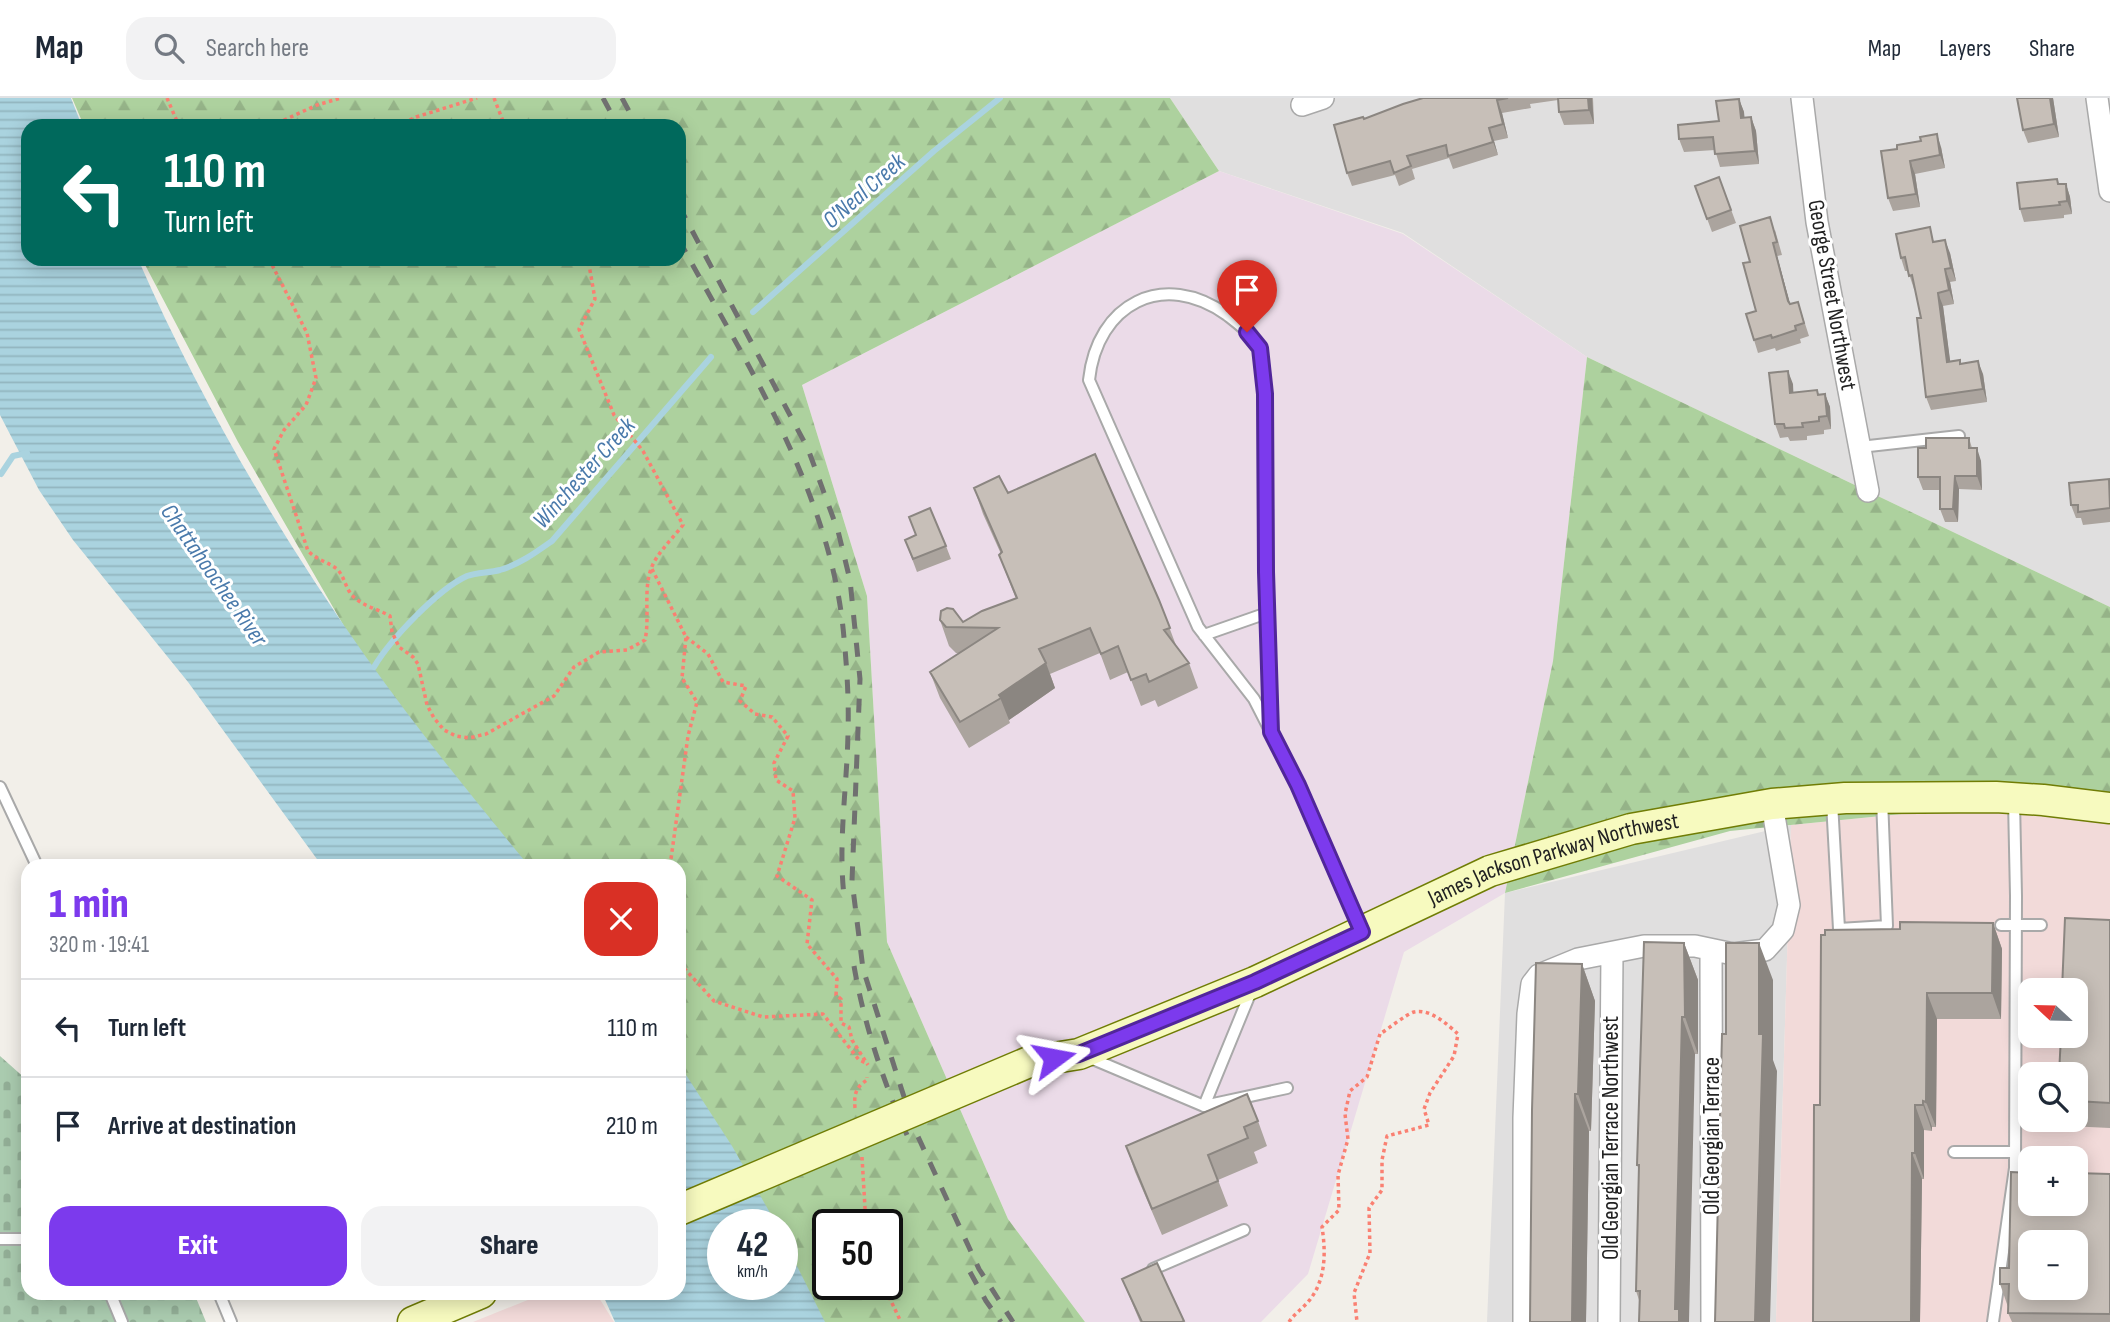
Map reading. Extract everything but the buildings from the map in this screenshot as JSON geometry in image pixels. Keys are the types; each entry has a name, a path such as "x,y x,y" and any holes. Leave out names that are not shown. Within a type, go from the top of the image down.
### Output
{"main road":[{"name":"James Jackson Parkway Northwest","path":"686,1207 1029,1062 1079,1054 1255,982 1490,871 1558,849 1631,829 1772,804 1831,799 2013,798 2110,808"},
{"path":"413,1322 465,1300"}],"street":[{"path":"1301,105 1323,98"},
{"name":"George Street Northwest","path":"1802,98 1817,222 1868,491"},
{"path":"2097,98 2110,191"},
{"path":"1524,1322 1524,1118 1528,1014 1532,984 1539,975 1578,959 1644,946 1695,946 1733,954 1765,950 1783,930 1789,905 1772,804"},
{"name":"Old Georgian Terrace","path":"1711,950 1712,1322"},
{"name":"Old Georgian Terrace Northwest","path":"1609,1322 1612,953"}],"lane":[{"path":"1271,732 1265,394 1260,348 1237,323 1204,302 1177,294 1138,299 1118,316 1098,342 1091,358 1089,380 1198,627 1254,699 1298,785 1362,932"},
{"path":"1860,447 1959,436"},
{"path":"1204,635 1267,613"},
{"path":"0,787 34,859"},
{"path":"1831,799 1839,929 1887,926 1882,797"},
{"path":"1993,1322 2015,1168 2016,925 2013,798"},
{"path":"2001,925 2041,925"},
{"path":"1203,1106 1255,982"},
{"path":"1079,1054 1203,1106 1287,1088"},
{"path":"1954,1152 2014,1152"},
{"path":"1153,1269 1244,1230"},
{"path":"0,1239 21,1239"},
{"path":"113,1300 122,1322"},
{"path":"222,1300 230,1322"}],"path":[{"path":"167,98 175,119"},
{"path":"286,119 341,98"},
{"path":"411,119 477,98"},
{"path":"494,98 502,119"},
{"path":"273,266 307,333 316,379 306,405 284,430 274,449 308,551 315,558 335,568 342,575 349,592 362,604 378,609 390,617 399,647 418,664 428,705 444,730 469,738 485,734 554,696 575,667 598,652 627,650 645,640 651,567 683,524 643,451 614,415 579,329 595,299 589,266"},
{"path":"651,567 686,637 708,654 723,682 746,686 740,701 755,714 772,717 788,736 774,763 776,780 793,791 795,818 777,876 812,900 807,944 837,979 836,995 841,999 842,1023 849,1027 852,1040 868,1064 859,1060 823,1014 762,1017 714,1001 686,970"},
{"path":"671,859 688,736 697,702 682,678 686,637"},
{"path":"1289,1322 1309,1300 1320,1279 1326,1254 1322,1227 1339,1210 1338,1175 1348,1139 1345,1114 1350,1091 1367,1077 1380,1034 1414,1012 1430,1014 1445,1022 1458,1034 1454,1056 1430,1093 1424,1109 1429,1125 1387,1136 1382,1160 1382,1190 1370,1208 1370,1253 1354,1293 1357,1322"},
{"path":"854,1097 857,1087 867,1080 867,1077"},
{"path":"862,1163 865,1209"},
{"path":"890,1300 899,1320"}],"shaded area":[{"path":"1170,98 2110,98 2110,607 1587,357 1403,233 1219,171"},
{"path":"1219,171 1403,234 1587,357 1553,661 1505,893 1404,952 1308,1274 1261,1322 1085,1322 1008,1219 887,942 867,596 802,385"},
{"path":"2024,802 2110,812 2110,1322 1776,1322 1791,825"},
{"path":"1791,825 1776,1322 1487,1322 1505,893"},
{"path":"528,1300 600,1300 614,1322 473,1322"}],"green space":[{"path":"72,98 1170,98 1219,171 802,385 867,596 887,942 1008,1219 1085,1322 807,1322 798,1296 798,1209 763,1209 686,1079 686,859 503,859 441,795 238,442 146,266 686,266 686,119 81,119"},
{"path":"1587,357 2110,607 2110,812 2023,802 1730,831 1505,893 1553,661"},
{"path":"0,1056 21,1075 21,1300 197,1300 206,1322 0,1322"}],"water":[{"name":"Chattahoochee River","path":"0,98 71,98 79,119 21,119 21,266 141,266 214,413 302,562 405,710 523,859 317,859 188,682 73,540 39,490 0,415"},
{"path":"686,1075 732,1146 768,1209 707,1209 707,1300 798,1300 798,1268 825,1322 615,1322 605,1300 686,1300"}],"waterway":[{"name":"O'Neal Creek","path":"753,312 934,151 1000,98"},
{"name":"Winchester Creek","path":"374,667 391,643 442,592 467,576 514,565 552,541 711,357"},
{"path":"1,474 13,456 27,453"}],"railway":[{"path":"603,98 614,119"},
{"path":"622,98 633,119"},
{"path":"686,219 808,449 838,531 850,580 860,679 852,881 863,969 914,1128 979,1269 1013,1322"},
{"path":"686,253 782,431 823,532 836,584 844,638 848,697 842,855 844,896"},
{"path":"854,966 875,1052 907,1135"},
{"path":"970,1272 1001,1322"}],"route":[{"path":"1054,1058 1079,1054 1255,982 1362,932 1298,785 1271,732 1263,360 1260,348 1247,332"}]}
